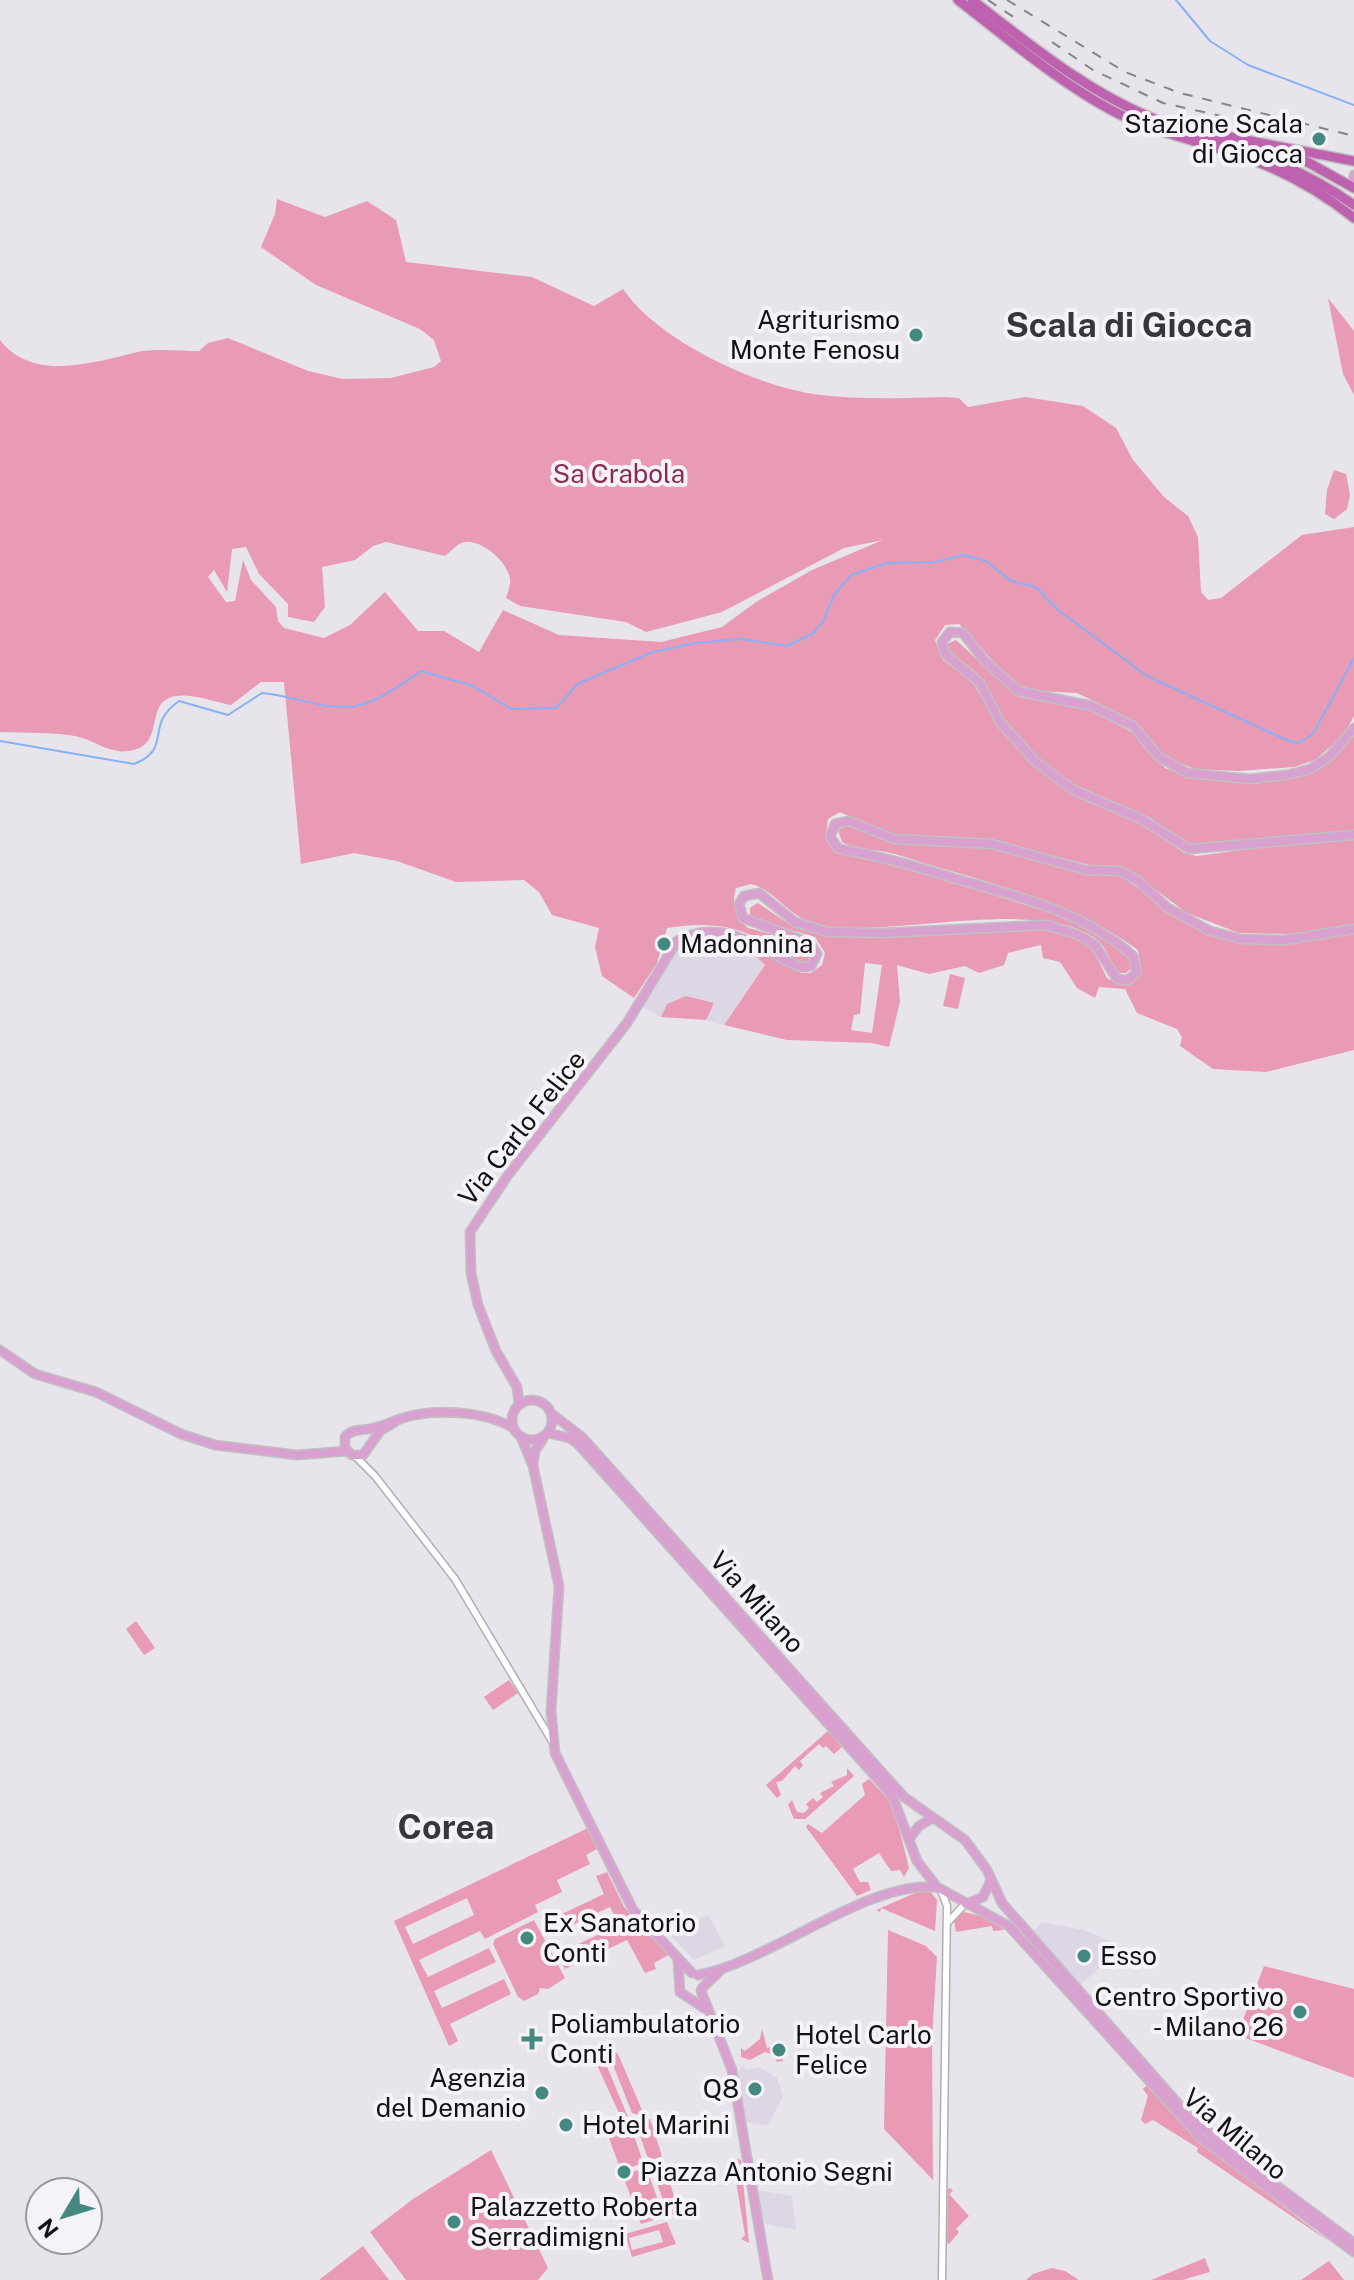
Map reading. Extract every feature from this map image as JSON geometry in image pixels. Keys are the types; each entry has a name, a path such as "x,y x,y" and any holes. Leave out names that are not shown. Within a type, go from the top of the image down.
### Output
{"highway":[{"path":"958,0 1052,72 1111,110 1161,132 1259,162 1319,190 1354,218"},
{"path":"972,0 1055,64 1114,101 1190,131 1260,153 1320,181 1354,205"},
{"path":"1190,131 1219,133 1283,150 1354,161"},
{"path":"1283,150 1354,185"}],"main road":[{"path":"1354,175 1354,185"},
{"path":"1354,728 1329,757 1310,769 1249,779 1187,773 1159,757 1133,726 1092,706 1018,691 984,660 963,633 950,632 942,642 945,654 980,683 1000,722 1035,761 1073,790 1143,820 1189,849 1354,835"},
{"name":"Via Carlo Felice","path":"533,1399 517,1387 496,1351 478,1305 471,1273 470,1232 481,1212 587,1078 647,992 677,941 702,931 754,942 796,967 811,966 817,954 810,943 743,918 739,904 744,896 754,892 763,895 795,922 828,932 883,933 1046,925 1079,935 1095,945 1117,979 1127,980 1136,974 1138,964 1133,956 1085,922 1021,897 869,852 839,849 832,842 830,832 835,824 845,820 894,839 992,844 1086,870 1120,871 1137,880 1168,908 1210,931 1241,939 1285,940 1354,929"},
{"path":"0,1350 35,1374 96,1392 181,1434 204,1442 261,1453 297,1455 349,1449 366,1453 370,1441 395,1422"},
{"name":"Via Carlo Felice","path":"517,1387 517,1405"},
{"path":"490,1417 533,1399 545,1403 552,1414 546,1434 535,1451 533,1466"},
{"path":"513,1428 512,1417 517,1405"},
{"path":"349,1449 351,1431 432,1413 490,1417 513,1428 521,1437 533,1466 559,1586 552,1741 633,1910 677,1959 695,1974 702,1990 705,2008 732,2070 768,2280"},
{"name":"Via Milano","path":"552,1414 582,1437 904,1797 931,1819 965,1840 979,1857 1002,1903 1187,2114 1235,2155 1354,2243"},
{"path":"360,1430 370,1441"},
{"path":"521,1437 533,1440 546,1434"},
{"name":"Via Milano","path":"546,1434 570,1438 578,1444 892,1795 917,1861 939,1888 1009,1926 1201,2138 1354,2252"},
{"path":"909,1839 919,1826 931,1819"},
{"path":"904,1890 916,1879 917,1861"},
{"path":"965,1904 983,1897 991,1880"},
{"path":"681,1977 720,1971 837,1915 904,1890 939,1888"},
{"path":"677,1959 680,1992 693,1997 705,2008"},
{"path":"693,1997 720,1971"}],"street":[{"path":"349,1449 375,1476 462,1590 552,1741"},
{"path":"366,1453 375,1476"},
{"path":"939,1888 947,1906 942,2280"},
{"path":"947,1925 965,1904"}],"shaded area":[{"path":"689,938 737,941 771,955 724,1025 701,1019 661,1017 643,1007 676,950"},
{"path":"708,1915 725,1946 694,1960 670,1935"},
{"name":"Esso","path":"1042,1922 1084,1930 1124,1947 1080,1985 1033,1931"},
{"path":"742,2066 747,2070 759,2067 777,2078 783,2096 768,2125 746,2122 735,2077"},
{"path":"756,2190 792,2196 796,2230 761,2223"}],"green space":[{"name":"Sa Crabola","path":"277,199 325,217 367,201 396,220 406,262 532,277 594,306 623,289 660,327 685,344 740,372 796,391 851,398 959,398 968,407 1025,397 1083,406 1116,428 1133,460 1164,497 1188,516 1198,537 1201,592 1208,600 1221,598 1302,535 1354,527 1354,716 1343,736 1315,760 1294,767 1238,771 1195,769 1166,758 1134,721 1077,693 1038,691 1015,685 959,624 945,625 935,640 943,660 972,681 999,728 1036,767 1083,799 1144,825 1184,853 1197,856 1300,842 1354,840 1354,924 1291,934 1239,933 1187,913 1126,868 1094,866 998,842 890,836 840,812 828,819 826,835 837,852 869,855 1072,920 1118,945 1130,960 1131,969 1118,973 1106,950 1095,938 1070,926 1038,920 1003,919 889,927 824,926 801,918 768,892 751,884 736,888 734,905 740,919 748,928 807,944 813,952 808,963 796,964 766,942 720,926 667,928 657,963 634,998 602,976 595,947 599,928 552,915 539,892 524,880 456,882 397,861 354,853 301,864 284,682 261,682 231,705 189,696 166,700 156,715 148,741 140,748 128,751 114,750 75,736 0,732 0,340 13,353 29,361 64,366 145,351 199,351 208,343 228,338 308,371 343,379 391,378 434,367 441,361 434,340 420,329 316,285 261,247 275,214","holes":["883,540 812,570 756,602 722,627 661,642 559,635 503,610 479,652 444,631 418,631 385,592 350,625 324,638 284,628 278,621 276,607 251,580 243,560 235,601 226,602 208,577 214,570 227,592 232,549 246,547 259,574 288,604 288,617 314,622 325,607 322,567 355,560 373,546 386,542 445,556 461,543 476,543 504,565 510,581 506,598 520,606 626,622 646,632 722,612 844,548"]},
{"path":"1328,298 1354,331 1354,395 1343,374"},
{"path":"1334,470 1346,474 1350,495 1347,509 1334,519 1325,514 1327,490"},
{"path":"956,640 1018,697 1091,710 1135,734 1165,768 1184,775 1254,784 1300,777 1338,754 1354,735 1354,831 1197,847 1181,841 1151,818 1073,784 1029,752 1008,728 978,674 949,651 947,644"},
{"path":"848,825 889,841 993,847 1094,875 1119,875 1195,927 1233,941 1277,945 1354,934 1354,1050 1266,1072 1213,1069 1180,1046 1182,1037 1177,1029 1137,1013 1125,989 1099,987 1095,998 1077,988 1060,962 1043,958 1041,945 1008,953 1004,965 979,973 965,966 929,974 897,965 900,1002 889,1047 872,1043 787,1040 724,1025 765,965 752,952 736,955 715,943 676,950 690,939 706,935 739,941 802,973 811,973 822,965 825,953 815,937 750,918 750,908 758,903 795,928 830,936 1042,927 1082,941 1093,950 1107,978 1114,982 1133,981 1141,970 1138,950 1082,916 989,882 895,854 847,845 842,842 838,830","holes":["865,963 882,965 872,1033 851,1030 854,1015 860,1014"]},
{"path":"950,974 965,978 958,1009 943,1006"},
{"path":"686,996 714,1003 706,1020 661,1017 667,1004"},
{"path":"136,1621 155,1648 144,1655 126,1629"},
{"path":"509,1680 518,1693 493,1710 484,1697"},
{"path":"828,1731 842,1747 834,1754 819,1744 800,1761 803,1765 799,1770 795,1766 782,1781 776,1782 781,1795 777,1798 766,1785"},
{"path":"847,1768 854,1776 805,1819 794,1819 788,1805 792,1800 797,1812 804,1813 809,1808 806,1804 813,1798 817,1802 823,1797 820,1793 834,1786 831,1782 847,1775"},
{"path":"869,1779 893,1804 909,1868 904,1877 900,1870 891,1871 879,1853 853,1869 860,1882 868,1882 871,1890 857,1896 806,1827 808,1824 822,1833 865,1795 862,1784"},
{"path":"588,1828 597,1849 586,1855 590,1864 557,1880 562,1892 535,1905 538,1912 485,1939 480,1931 419,1960 428,1977 489,1948 496,1962 434,1991 442,2008 504,1979 511,1994 450,2024 458,2041 449,2046 394,1921","holes":["467,1898 474,1915 413,1944 405,1927"]},
{"path":"607,1872 624,1907 668,1955 654,1963 656,1969 645,1973 627,1940 565,1969 557,1954 619,1925 610,1907 549,1936 543,1923 604,1894 596,1876"},
{"path":"922,1890 929,1890 937,1900 935,1931 881,1908 880,1912 876,1910"},
{"path":"964,1912 989,1918 1004,1930 993,1931 992,1926 956,1932 954,1920"},
{"path":"534,1920 565,1978 548,1989 540,1988 538,1994 524,2001 518,1997 493,1944 495,1939"},
{"path":"888,1930 926,1946 937,1957 932,2039 933,2180 884,2129"},
{"name":"Centro Sportivo - Milano 26","path":"1264,1966 1354,1989 1354,2078 1237,2035"},
{"path":"762,2029 767,2048 779,2045 783,2061 777,2062 774,2055 765,2052 750,2060 741,2057 741,2048 745,2051 760,2039"},
{"path":"614,2051 642,2110 640,2115 632,2113 610,2057"},
{"path":"591,2052 601,2052 630,2122 624,2124"},
{"path":"1147,2085 1195,2138 1331,2243 1197,2152 1198,2148 1153,2120 1145,2124 1141,2120 1148,2096 1143,2089"},
{"path":"650,2119 662,2156 653,2160 647,2156 636,2124"},
{"path":"631,2127 642,2159 640,2164 621,2171 608,2135"},
{"name":"Palazzetto Roberta Serradimigni","path":"491,2150 548,2268 538,2280 406,2280 370,2232 413,2199"},
{"path":"732,2158 741,2160 749,2243 741,2239 745,2235"},
{"path":"663,2160 679,2213 669,2216 652,2170 654,2164"},
{"path":"641,2169 648,2172 664,2217 641,2224 623,2176"},
{"path":"948,2189 953,2191 949,2194 969,2216 956,2229 959,2232 949,2244 947,2243"},
{"path":"667,2222 676,2244 632,2257 625,2234","holes":["659,2230 663,2242 632,2250 629,2238"]},
{"path":"363,2246 389,2280 319,2280"},
{"path":"1205,2258 1210,2272 1182,2280 1151,2280"},
{"path":"1329,2261 1344,2280 1301,2280"},
{"path":"1052,2268 1065,2271 1079,2280 1026,2280 1033,2274"}],"waterway":[{"path":"1176,0 1210,41 1248,65 1354,105"},
{"path":"0,741 134,764 153,751 162,719 179,701 228,715 262,693 320,705 355,706 381,697 421,671 473,686 511,709 556,708 579,683 653,652 694,643 741,639 787,646 812,634 823,622 834,595 851,575 887,563 935,562 963,555 986,561 1011,581 1036,587 1058,610 1147,676 1291,742 1299,743 1313,734 1354,658"}],"railway":[{"path":"988,0 1015,18"},
{"path":"1007,0 1125,72 1180,93 1354,136"},
{"path":"1052,42 1093,70 1163,103 1289,131"}],"place":[{"name":"Stazione Scala di Giocca","path":"1319,139"},
{"name":"Agriturismo Monte Fenosu","path":"916,335"},
{"name":"Madonnina","path":"664,944"},
{"name":"Ex Sanatorio Conti","path":"527,1938"},
{"name":"Esso","path":"1084,1956"},
{"name":"Centro Sportivo - Milano 26","path":"1300,2012"},
{"name":"Poliambulatorio Conti","path":"532,2039"},
{"name":"Hotel Carlo Felice","path":"779,2050"},
{"name":"Q8","path":"755,2089"},
{"name":"Agenzia del Demanio","path":"542,2093"},
{"name":"Hotel Marini","path":"566,2125"},
{"name":"Piazza Antonio Segni","path":"624,2172"},
{"name":"Palazzetto Roberta Serradimigni","path":"454,2222"}],"district":[{"name":"Scala di Giocca","path":"1129,325"},
{"name":"Corea","path":"446,1827"}]}
